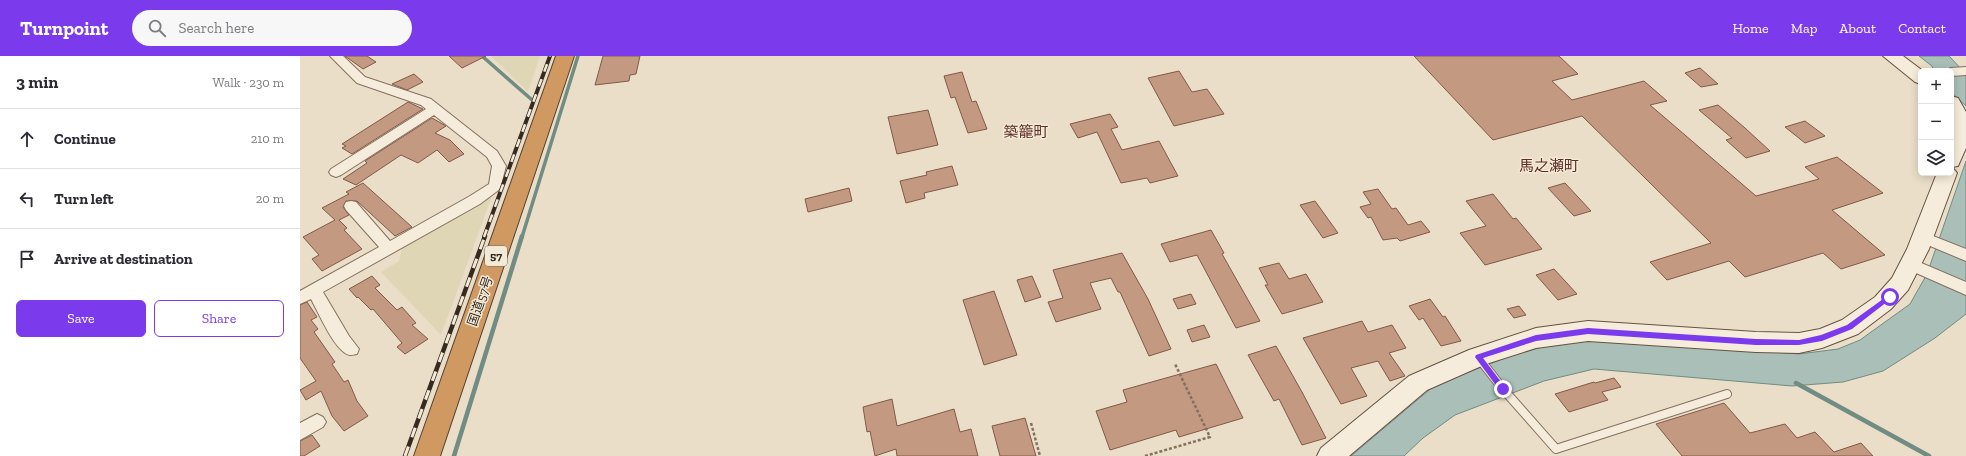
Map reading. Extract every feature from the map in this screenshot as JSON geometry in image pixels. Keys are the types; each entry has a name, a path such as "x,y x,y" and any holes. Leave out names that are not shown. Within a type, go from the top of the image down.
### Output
{"highway":[{"name":"国道57号","path":"427,456 565,56"}],"street":[{"path":"336,56 362,80 426,102 492,154 499,166 495,186 475,200 307,294 351,349"},
{"path":"1892,56 1918,74"},
{"path":"1954,72 1966,71"},
{"path":"1952,104 1963,118 1963,128 1954,153"},
{"path":"336,172 435,109"},
{"path":"1330,456 1418,383 1536,338 1588,331 1756,342 1799,343 1822,338 1850,327 1883,303 1897,288 1912,265 1946,176"},
{"path":"351,206 389,249"},
{"path":"1923,237 1966,255"},
{"path":"1912,265 1966,288"},
{"path":"300,432 317,422"}],"lane":[{"path":"1480,360 1503,389 1556,449 1727,394"}],"path":[{"path":"1145,456 1210,437 1175,364"},
{"path":"1031,423 1040,456"}],"shaded area":[{"path":"491,56 540,56 528,92"},
{"path":"492,196 441,335 381,272 399,261 403,244"}],"water":[{"path":"1919,56 1949,56 1966,74 1966,106 1954,95 1954,68 1933,68"},
{"path":"1966,161 1966,314 1935,338 1883,371 1843,382 1792,386 1594,369 1544,381 1455,415 1423,438 1404,456 1351,456 1435,385 1515,354 1574,339 1641,341 1799,354 1838,349 1860,340 1910,304 1927,274"}],"building":[{"path":"345,56 367,56 376,62 363,69"},
{"path":"449,56 486,56 462,68"},
{"path":"603,56 640,56 636,74 630,75 629,81 595,85"},
{"path":"1414,56 1559,56 1578,74 1552,81 1572,100 1644,81 1667,101 1650,105 1756,196 1819,179 1805,167 1837,157 1883,193 1832,210 1885,255 1841,269 1823,253 1745,277 1729,261 1667,280 1650,262 1711,243 1582,116 1493,140"},
{"path":"1700,68 1718,84 1701,87 1685,73"},
{"path":"1179,71 1192,92 1207,89 1224,114 1174,126 1148,78"},
{"path":"962,72 972,102 976,101 987,129 968,133 955,97 951,98 944,76"},
{"path":"414,74 423,82 407,90 392,84"},
{"path":"408,102 423,109 352,154 342,148 346,146 342,144"},
{"path":"1718,105 1770,151 1746,158 1726,140 1732,138 1699,110"},
{"path":"928,110 938,145 897,154 888,117"},
{"path":"1110,114 1118,127 1111,129 1122,150 1159,141 1178,176 1150,183 1147,178 1121,183 1097,132 1078,138 1070,124"},
{"path":"432,118 446,126 435,133 450,140 464,154 449,162 437,150 418,163 401,155 356,185 343,179 367,163 365,161"},
{"path":"1805,121 1825,136 1805,143 1785,127"},
{"path":"952,166 958,185 924,193 925,198 906,203 900,181 927,175 926,172"},
{"path":"363,183 412,227 395,236 357,201 346,201 343,207 349,215 339,220 347,228 344,230 362,249 322,271 312,259 319,255 303,237 335,220 322,208 349,194 346,192"},
{"path":"1565,183 1591,211 1574,216 1548,188"},
{"path":"849,188 852,201 808,212 805,199"},
{"path":"1378,189 1392,209 1396,208 1408,225 1421,221 1430,232 1400,241 1397,238 1383,240 1371,217 1368,218 1360,207 1371,204 1363,192"},
{"path":"1493,194 1513,219 1516,218 1542,249 1485,265 1460,233 1486,226 1466,201"},
{"path":"1315,201 1338,233 1323,238 1300,205"},
{"path":"1211,230 1224,253 1222,254 1260,321 1236,328 1197,255 1170,262 1161,244"},
{"path":"1122,253 1148,299 1171,349 1149,356 1120,292 1118,292 1111,278 1090,283 1101,309 1056,322 1048,302 1063,298 1053,270"},
{"path":"1279,263 1289,279 1306,274 1323,302 1282,314 1265,285 1268,285 1259,268"},
{"path":"1554,269 1577,294 1558,300 1536,275"},
{"path":"372,276 380,285 375,288 397,310 402,307 416,323 412,325 428,339 405,354 397,347 402,343 373,309 371,310 349,289"},
{"path":"1032,276 1041,297 1025,302 1017,280"},
{"path":"994,291 1017,355 984,365 963,300"},
{"path":"1191,294 1196,304 1178,309 1173,299"},
{"path":"1430,299 1443,317 1445,316 1461,341 1441,346 1423,318 1419,320 1409,306"},
{"path":"307,302 317,317 311,320 318,329 314,332 335,362 332,364 344,382 348,380 357,401 368,416 344,431 332,416 321,391 306,400 300,390 316,381 300,358 300,305"},
{"path":"1519,306 1526,315 1514,318 1507,309"},
{"path":"1362,321 1368,332 1392,325 1406,348 1389,353 1405,376 1390,381 1378,361 1351,368 1367,396 1341,404 1303,338"},
{"path":"1204,325 1210,337 1192,342 1187,330"},
{"path":"1276,346 1326,438 1302,445 1279,399 1274,401 1248,355"},
{"path":"1216,364 1243,418 1179,437 1176,430 1110,450 1096,411 1127,402 1123,390"},
{"path":"1614,378 1621,387 1602,392 1608,400 1569,412 1555,394 1594,382"},
{"path":"892,399 897,426 954,409 960,432 971,429 978,456 897,456 896,449 875,456 870,431 867,432 863,407"},
{"path":"1724,403 1750,433 1785,424 1797,438 1815,432 1834,452 1861,443 1873,456 1682,456 1656,424"},
{"path":"1025,418 1036,456 1000,456 992,426"},
{"path":"312,435 320,446 304,456 300,456 300,441"}],"waterway":[{"path":"482,56 531,99"},
{"path":"522,237 578,56"},
{"path":"454,456 522,236"},
{"path":"1796,383 1929,456"}],"railway":[{"path":"484,237 550,56"},
{"path":"405,456 485,236"}],"district":[{"name":"築籠町","path":"1026,132"},
{"name":"馬之瀬町","path":"1549,166"}],"route":[{"path":"1503,389 1478,357 1536,338 1588,331 1756,342 1799,343 1822,338 1850,327 1890,297"}]}
